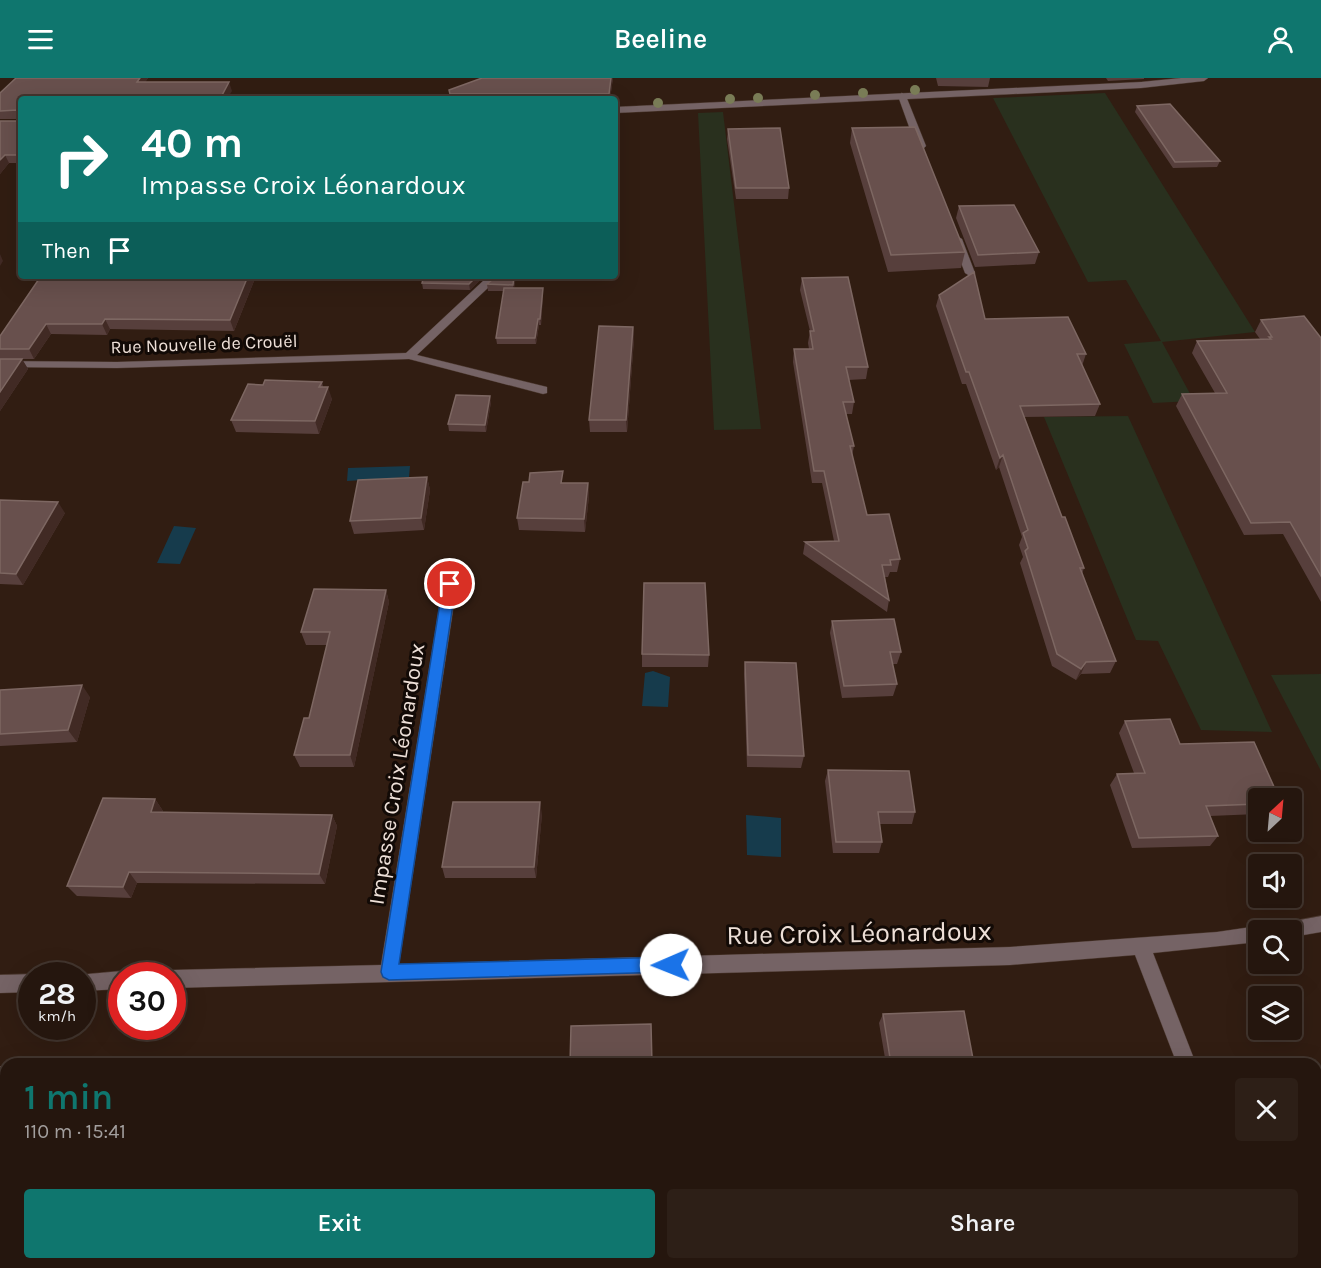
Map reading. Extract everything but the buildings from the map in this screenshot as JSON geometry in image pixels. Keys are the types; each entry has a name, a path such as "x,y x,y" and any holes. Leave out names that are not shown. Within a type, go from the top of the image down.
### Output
{"street":[{"path":"618,110 1141,85 1186,78 1204,78"},
{"path":"902,96 925,156"},
{"path":"954,230 970,273"},
{"path":"408,356 487,283"},
{"name":"Rue Nouvelle de Crouël","path":"0,364 117,365 408,356 543,390"},
{"name":"Impasse Croix Léonardoux","path":"389,972 450,584"},
{"path":"1302,927 1321,924"},
{"name":"Rue Croix Léonardoux","path":"186,979 1010,956 1141,947 1248,935"},
{"path":"1141,947 1185,1058"},
{"path":"0,984 18,983"}],"green space":[{"path":"1105,93 1255,332 1162,342 1194,401 1153,403 1124,344 1161,341 1126,280 1088,282 993,98"},
{"path":"723,112 761,429 714,430 698,113"},
{"path":"1128,416 1272,732 1201,730 1158,641 1136,640 1044,417"},
{"path":"1321,674 1321,771 1271,675"}],"water":[{"path":"410,466 409,477 347,481 348,468"},
{"path":"174,526 196,528 180,564 157,563"},
{"path":"653,671 670,677 668,707 642,706 645,673"},
{"path":"746,815 781,818 781,857 747,855"}],"route":[{"path":"450,584 389,972 671,965"}]}
